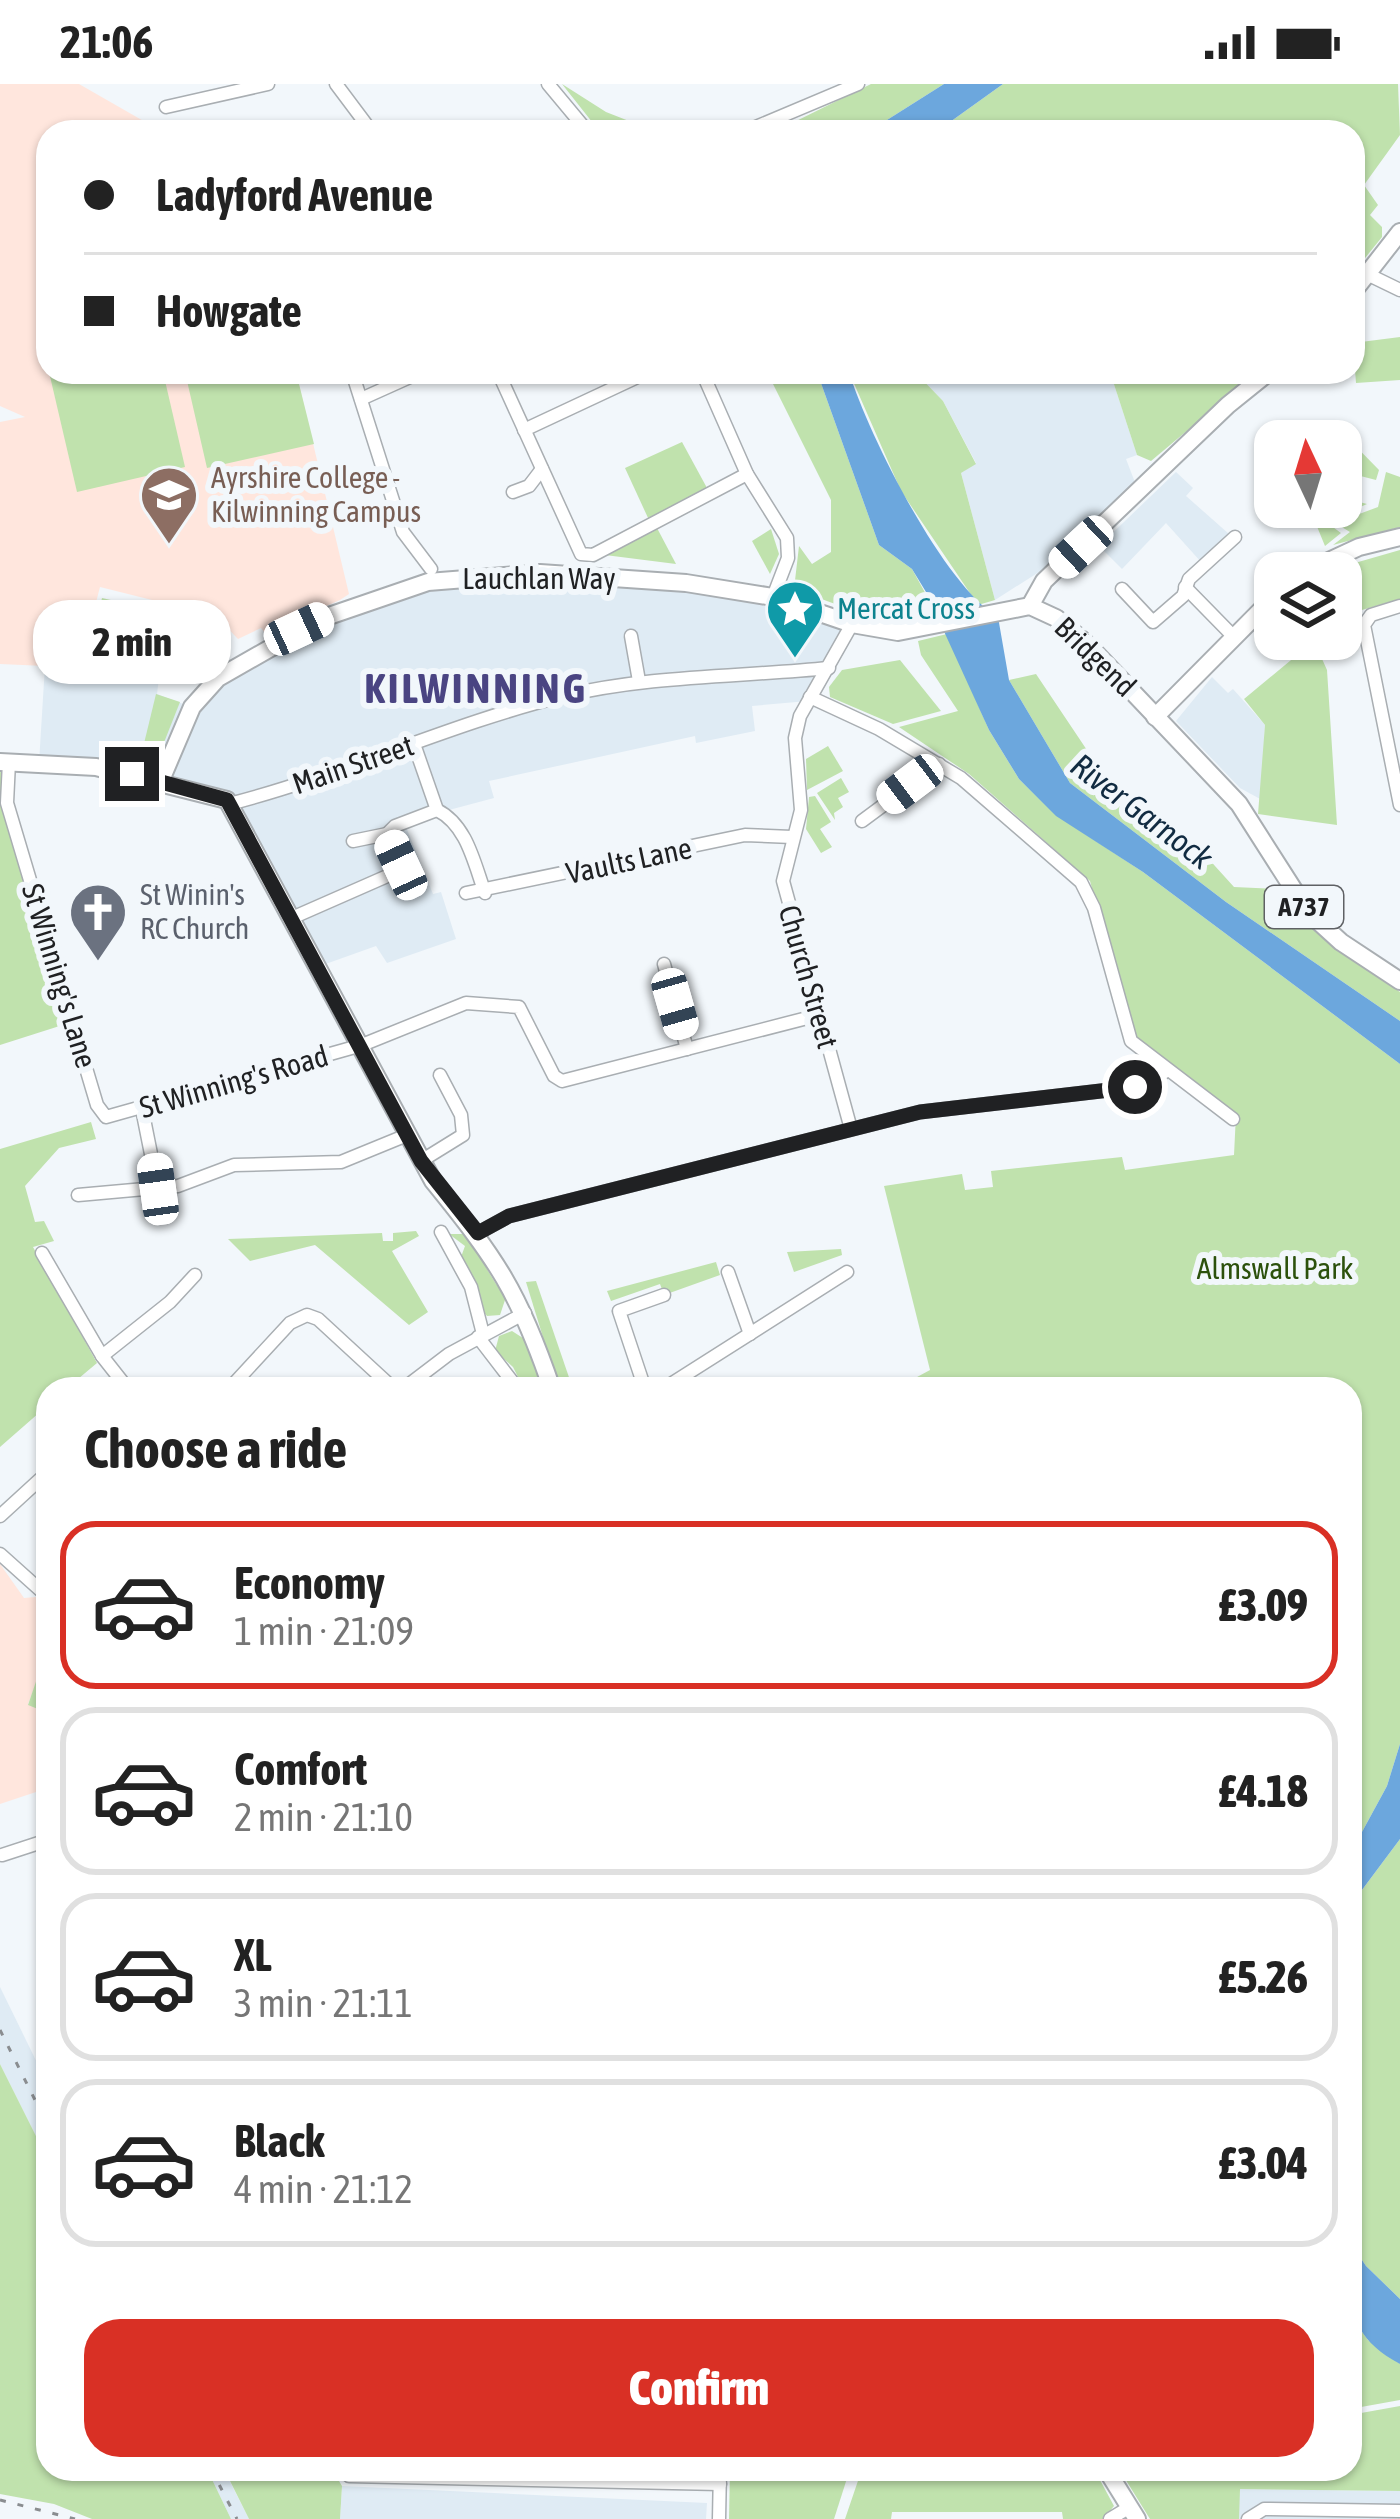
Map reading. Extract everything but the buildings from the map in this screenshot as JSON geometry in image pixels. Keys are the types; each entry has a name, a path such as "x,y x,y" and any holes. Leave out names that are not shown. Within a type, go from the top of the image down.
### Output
{"main road":[{"path":"1365,277 1400,232"},
{"path":"852,624 888,632 928,629 999,608 1030,606 1044,581 1255,384"},
{"path":"1348,552 1400,537"},
{"name":"Lauchlan Way","path":"161,780 191,707 218,678 299,629 386,594 446,579 540,573 686,583 773,597 852,624"},
{"name":"Bridgend","path":"1030,606 1057,618 1087,644 1155,717"},
{"path":"1155,717 1254,617"},
{"name":"A737","path":"1155,717 1239,804 1308,912 1400,981"},
{"path":"4,762 96,766 214,794 230,804 421,1161 478,1233 525,1312 548,1377"},
{"path":"1114,2481 1134,2513"}],"street":[{"path":"166,107 268,84"},
{"path":"336,84 363,120"},
{"path":"548,84 578,120"},
{"path":"772,120 858,84"},
{"path":"1367,274 1400,290"},
{"path":"356,384 403,532 431,569"},
{"path":"361,399 394,384"},
{"path":"503,384 576,549 593,555 747,474"},
{"path":"524,430 622,384"},
{"path":"706,384 747,474 787,538 788,558 773,597"},
{"path":"514,492 529,486 542,469"},
{"path":"1122,589 1153,622 1235,537"},
{"path":"1185,587 1234,637"},
{"path":"1400,606 1371,615 1364,625 1393,722 1400,805"},
{"name":"Church Street","path":"851,1129 784,888 801,810 795,738 811,697 852,624"},
{"path":"631,636 639,681"},
{"name":"Main Street","path":"230,804 321,781 521,707 639,681 829,668"},
{"path":"795,671 806,680 811,697 939,764 978,792 1089,894 1125,1030 1167,1071 1233,1119"},
{"path":"414,744 437,810 464,836 485,892"},
{"name":"St Winning's Lane","path":"4,762 7,803 98,1105 106,1117"},
{"path":"862,821 939,764"},
{"path":"387,835 395,826 437,810"},
{"path":"294,916 398,874 401,865 387,835 379,832 353,841"},
{"name":"Vaults Lane","path":"466,893 745,835 792,837"},
{"path":"664,964 687,1049 819,1015"},
{"name":"St Winning's Road","path":"106,1117 362,1045 473,1001 513,1004 523,1011 554,1076 566,1081 687,1049"},
{"path":"478,1233 509,1216 920,1112 1143,1086 1167,1071"},
{"path":"421,1161 463,1135 461,1115 440,1075"},
{"path":"142,1109 158,1189"},
{"path":"78,1195 158,1189 234,1165 341,1162 407,1135"},
{"path":"442,1232 471,1287 481,1335 510,1377"},
{"path":"42,1252 119,1377"},
{"path":"728,1272 750,1334"},
{"path":"682,1377 848,1272"},
{"path":"102,1356 170,1302 195,1275"},
{"path":"641,1377 619,1311 664,1295"},
{"path":"416,1377 525,1312"},
{"path":"240,1377 290,1323 307,1315 318,1319 384,1377"},
{"path":"0,1516 36,1483"},
{"path":"0,1554 36,1586"},
{"path":"2,1855 36,1844"},
{"path":"719,2519 720,2481"},
{"path":"1248,2519 1264,2509 1400,2511"},
{"path":"1110,2519 1134,2513"}],"shaded area":[{"path":"0,84 79,84 142,120 36,120 36,384 299,384 349,594 265,633 261,628 238,639 216,616 100,587 81,660 47,649 45,666 0,664 0,422 25,417 0,406"},
{"path":"927,384 1114,384 1137,455 1126,459 1136,485 1050,565 995,600 961,473 976,463 943,401"},
{"path":"1176,472 1193,488 1186,496 1229,534 1202,563 1166,523 1122,569 1099,546"},
{"path":"481,575 686,583 852,624 808,701 752,706 755,731 696,743 695,736 489,781 494,798 404,822 433,894 441,892 456,939 387,963 376,946 320,966 229,804 39,763 46,649 159,678 157,694 191,707 299,629"},
{"path":"1212,677 1228,693 1233,689 1265,725 1262,800 1240,788 1176,721"},
{"path":"0,1564 24,1598 36,1597 36,1684 28,1704 36,1708 36,1792 0,1804"},
{"path":"0,1987 36,2060 36,2136 0,2064"},
{"path":"213,2481 230,2481 249,2519 231,2519"},
{"path":"342,2486 707,2503 706,2519 340,2519"},
{"path":"1234,2489 1400,2491 1400,2519 1234,2519"}],"green space":[{"path":"562,84 626,120 590,120"},
{"path":"871,84 944,84 887,120 798,120"},
{"path":"1003,84 1398,84 1400,135 1365,184 1365,120 953,120"},
{"path":"1365,186 1378,205 1370,215 1382,227 1382,237 1365,258"},
{"path":"1400,337 1400,380 1365,382 1365,341"},
{"path":"52,384 166,384 185,467 77,492"},
{"path":"188,384 299,384 314,444 207,468"},
{"path":"773,384 821,384 879,545 912,569 939,618 879,620 794,589 799,546 812,564 831,552 831,500"},
{"path":"854,384 927,384 943,401 976,464 961,473 995,600 978,605 901,491"},
{"path":"1114,384 1243,384 1151,461 1137,455"},
{"path":"682,442 707,488 649,520 625,468"},
{"path":"1362,453 1379,470 1376,480 1362,476"},
{"path":"1386,472 1400,477 1400,527 1333,545 1350,532 1343,528 1362,528 1362,513 1378,507"},
{"path":"657,528 676,564 605,555"},
{"path":"1318,528 1341,533 1325,546"},
{"path":"771,529 779,554 770,574 752,541"},
{"path":"1400,550 1400,599 1362,610 1362,561"},
{"path":"102,598 168,613 154,674 88,659"},
{"name":"Almswall Park","path":"947,634 989,730 1019,779 1056,815 1143,872 1400,1064 1400,1744 1387,1786 1362,1832 1362,1377 917,1377 930,1370 884,1186 962,1174 965,1190 993,1187 991,1171 1122,1157 1125,1170 1234,1155 1236,1114 1143,1046 1131,1031 1090,881 969,774 899,727 958,711 921,655 918,641"},
{"path":"900,660 941,711 893,724 830,697 829,687 842,670"},
{"path":"1291,660 1323,660 1337,825 1258,814 1265,725 1244,699"},
{"path":"1036,674 1107,780 1196,845 1234,887 1280,889 1305,923 1400,992 1400,1021 1226,902 1070,783 1009,680"},
{"path":"156,694 180,702 161,750 140,760"},
{"path":"828,746 843,771 807,790 806,759"},
{"path":"0,772 5,773 69,1023 0,1045"},
{"path":"841,778 849,792 838,798 843,807 834,813 835,820 817,793"},
{"path":"815,796 831,822 820,829 832,847 821,853 806,829 809,797"},
{"path":"91,1122 96,1139 59,1148 25,1186 35,1222 44,1221 54,1241 33,1247 97,1363 80,1377 36,1377 36,1416 0,1447 0,1149"},
{"path":"416,1231 419,1236 392,1251 428,1312 409,1325 315,1245 250,1261 228,1239 382,1233 383,1241 393,1241 393,1233"},
{"path":"449,1234 464,1234 506,1297 500,1315 487,1316 477,1305 478,1289 461,1257 465,1246"},
{"path":"841,1249 842,1255 794,1272 787,1252"},
{"path":"716,1262 720,1275 664,1295 660,1284 611,1301 607,1291"},
{"path":"536,1281 569,1377 555,1377 526,1282"},
{"path":"512,1331 526,1340 538,1377 518,1377 495,1351 499,1336"},
{"path":"36,1682 36,1708 28,1705"},
{"path":"1400,1839 1400,2299 1362,2260 1362,1890"},
{"path":"0,2064 36,2136 36,2481 213,2481 231,2519 92,2519 54,2504 0,2494"},
{"path":"1362,2332 1400,2364 1400,2400 1362,2407"},
{"path":"1400,2406 1400,2491 1240,2489 1239,2519 1150,2519 1126,2481 1362,2481 1362,2413"},
{"path":"230,2481 339,2481 342,2486 340,2519 249,2519"},
{"path":"730,2481 846,2481 834,2519 729,2519"},
{"path":"858,2481 1100,2481 1114,2506 1103,2519 1063,2519 1062,2512 892,2512 891,2519 845,2519"}],"water":[{"path":"944,84 1003,84 953,120 887,120"},
{"path":"821,384 853,384 890,469 932,542 977,600 998,617 1009,680 1070,783 1226,902 1400,1021 1400,1064 1143,872 1056,816 1019,779 989,730 912,569 879,545"},
{"path":"1400,1744 1400,1839 1362,1890 1362,1832 1387,1786"},
{"path":"1362,2260 1400,2299 1400,2364 1362,2331"}],"railway":[{"path":"0,2030 36,2102"},
{"path":"217,2481 237,2519"},
{"path":"0,2500 75,2519"}],"place":[{"name":"Ayrshire College - Kilwinning Campus","path":"169,546"},
{"name":"Mercat Cross","path":"795,660"},
{"name":"St Winin's RC Church","path":"98,963"}],"district":[{"name":"KILWINNING","path":"476,688"}],"route":[{"path":"132,774 227,800 319,962 421,1161 478,1233 509,1216 920,1112 1135,1087"}],"water label":[{"name":"River Garnock","path":"1142,811"}]}
